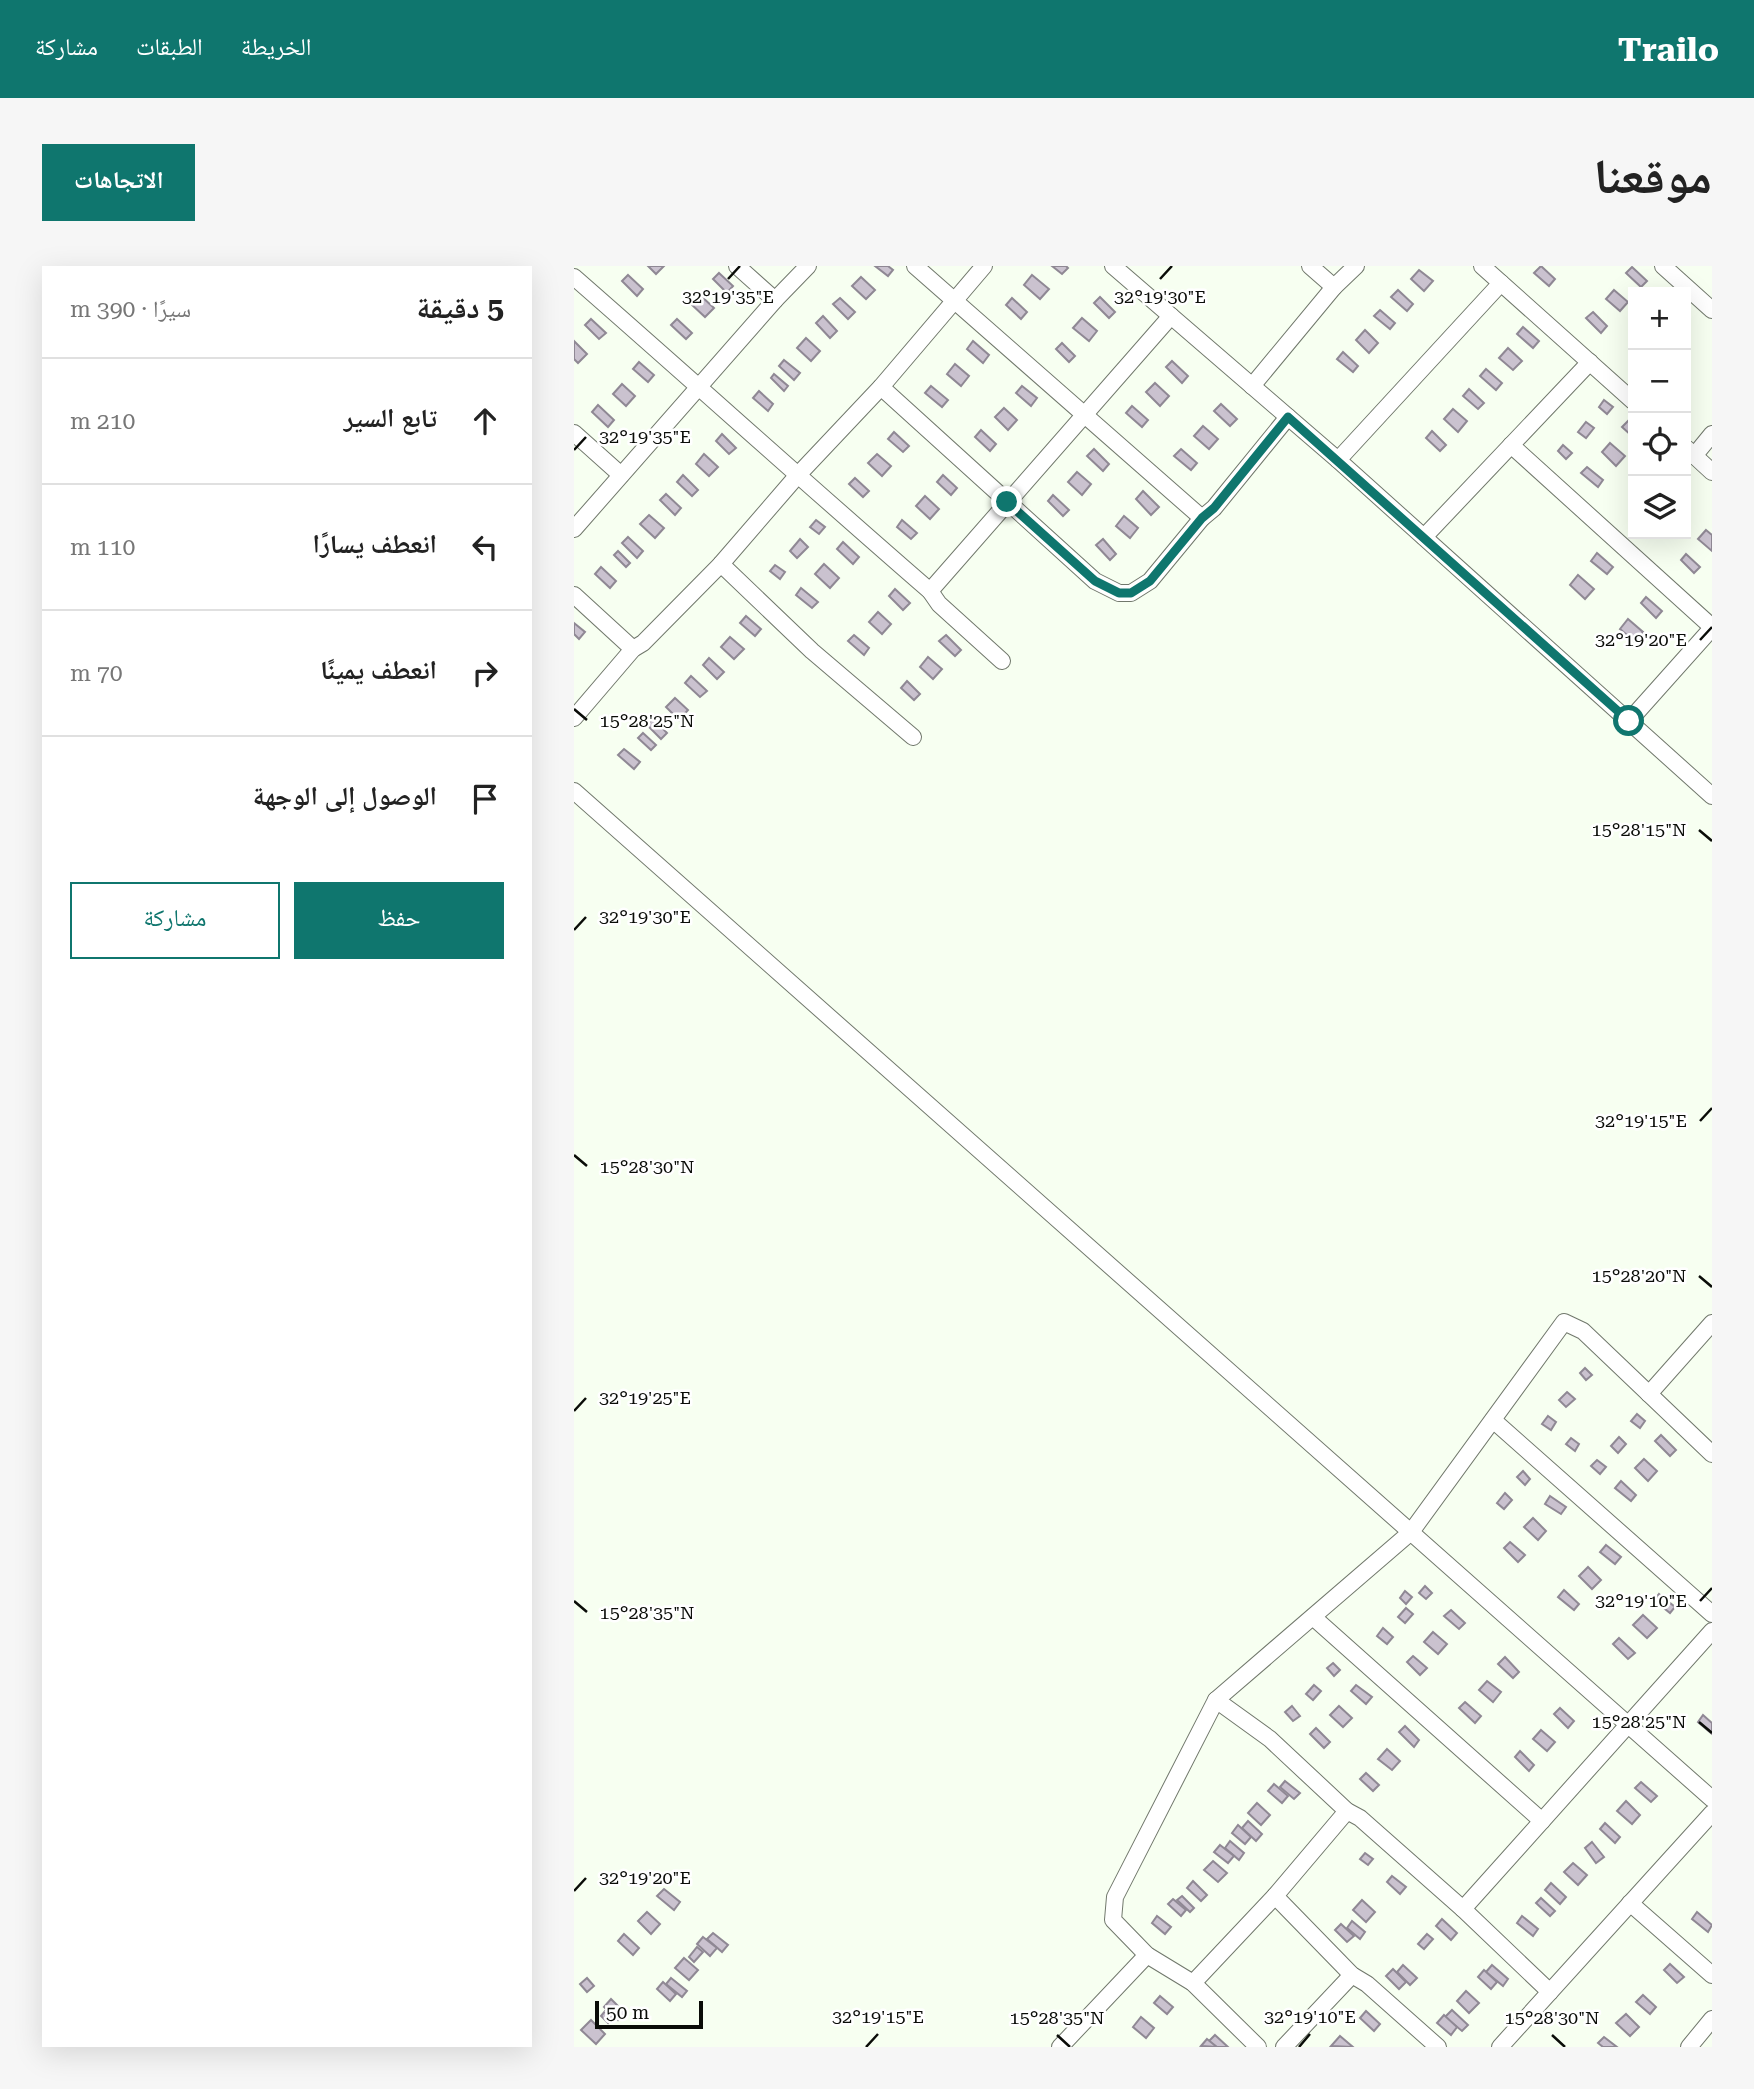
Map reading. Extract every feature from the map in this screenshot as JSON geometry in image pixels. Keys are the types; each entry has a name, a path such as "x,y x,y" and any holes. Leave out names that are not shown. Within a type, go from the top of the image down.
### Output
{"street":[{"path":"737,266 775,300"},
{"path":"574,529 808,266"},
{"path":"915,266 1202,518"},
{"path":"574,718 633,649 643,643 721,564 797,476 881,387 984,266"},
{"path":"1113,266 1338,460 1712,796"},
{"path":"1310,266 1334,288"},
{"path":"1252,386 1334,288 1356,266"},
{"path":"1482,266 1628,396"},
{"path":"1663,266 1712,310"},
{"path":"574,277 930,591 939,604 1002,660"},
{"path":"1338,460 1501,283"},
{"path":"930,591 1171,316"},
{"path":"1424,537 1590,362"},
{"path":"881,387 1095,581 1119,593 1131,593 1150,581 1288,417"},
{"path":"574,433 621,475"},
{"path":"1691,451 1712,434"},
{"path":"1511,445 1712,628 1629,721"},
{"path":"1691,453 1712,472"},
{"path":"721,564 812,650 913,737"},
{"path":"574,596 633,649"},
{"path":"574,791 1712,1799"},
{"path":"1258,2047 1193,1983 1147,1955 1113,1920 1115,1897 1216,1700 1411,1532 1564,1322 1583,1331 1712,1454"},
{"path":"1649,1394 1712,1323"},
{"path":"1493,1420 1712,1614"},
{"path":"1313,1617 1542,1822"},
{"path":"1463,1909 1712,1631"},
{"path":"1216,1700 1270,1739 1347,1811 1360,1818 1463,1909 1550,1992"},
{"path":"1193,1983 1275,1896 1347,1811"},
{"path":"1500,2047 1712,1813"},
{"path":"1275,1896 1352,1975 1367,1984 1438,2047"},
{"path":"1630,1903 1712,1975"},
{"path":"1070,2043 1147,1955"},
{"path":"1284,2047 1352,1975"},
{"path":"1689,2047 1712,2019"}],"building":[{"path":"648,266 664,266 656,274"},
{"path":"875,266 888,266 893,270 888,276"},
{"path":"1052,266 1066,266 1068,268 1062,274"},
{"path":"1541,266 1555,279 1549,286 1534,273"},
{"path":"1632,267 1647,281 1641,287 1626,273"},
{"path":"1419,270 1433,281 1424,291 1411,279"},
{"path":"719,273 733,286 727,293 713,279"},
{"path":"628,275 643,289 637,296 622,281"},
{"path":"1032,275 1049,289 1040,299 1024,285"},
{"path":"861,277 875,290 866,299 852,286"},
{"path":"1398,290 1413,304 1407,311 1391,297"},
{"path":"1614,290 1628,302 1620,311 1606,299"},
{"path":"700,295 714,308 705,317 691,304"},
{"path":"1100,297 1115,312 1109,318 1094,303"},
{"path":"840,298 855,312 848,319 833,304"},
{"path":"1012,298 1027,312 1021,319 1006,305"},
{"path":"1380,310 1395,323 1390,329 1374,316"},
{"path":"1593,312 1607,326 1601,333 1586,318"},
{"path":"823,316 837,331 830,338 816,323"},
{"path":"1082,318 1097,331 1089,341 1073,328"},
{"path":"591,319 606,333 599,339 585,325"},
{"path":"677,319 692,333 686,339 671,325"},
{"path":"1523,327 1539,341 1533,348 1517,334"},
{"path":"1365,330 1378,343 1369,353 1356,340"},
{"path":"806,338 820,351 811,361 797,348"},
{"path":"574,341 587,354 578,363 574,359"},
{"path":"973,341 989,355 983,363 967,349"},
{"path":"1062,343 1075,356 1069,362 1056,349"},
{"path":"1508,348 1522,361 1513,370 1499,358"},
{"path":"1343,352 1358,366 1353,372 1337,359"},
{"path":"784,360 800,373 794,380 779,366"},
{"path":"1172,361 1188,376 1182,383 1166,367"},
{"path":"639,362 654,375 648,382 633,369"},
{"path":"955,364 969,376 961,386 947,374"},
{"path":"1486,369 1502,383 1496,390 1480,376"},
{"path":"774,374 788,386 784,391 771,378"},
{"path":"1155,383 1169,396 1160,406 1146,392"},
{"path":"622,384 635,396 626,406 613,394"},
{"path":"931,386 948,400 942,407 925,393"},
{"path":"1022,386 1037,398 1031,406 1016,393"},
{"path":"1469,389 1484,403 1478,409 1463,396"},
{"path":"759,391 773,404 768,411 753,398"},
{"path":"1604,400 1613,407 1607,414 1599,407"},
{"path":"1221,404 1237,419 1230,426 1214,411"},
{"path":"598,405 614,420 608,427 592,412"},
{"path":"1132,406 1148,420 1142,427 1126,413"},
{"path":"1004,408 1017,420 1008,430 995,417"},
{"path":"1453,409 1467,421 1458,432 1444,419"},
{"path":"1628,421 1628,432 1622,427"},
{"path":"1586,422 1594,428 1586,438 1578,432"},
{"path":"1203,426 1218,439 1209,449 1194,436"},
{"path":"981,430 996,444 990,451 975,437"},
{"path":"1432,431 1446,445 1440,451 1426,438"},
{"path":"894,432 909,446 903,452 888,439"},
{"path":"722,434 736,448 729,454 716,441"},
{"path":"1610,443 1625,456 1616,466 1602,452"},
{"path":"1563,445 1572,453 1566,459 1558,451"},
{"path":"1094,449 1109,464 1103,471 1087,456"},
{"path":"1181,449 1197,463 1191,470 1174,456"},
{"path":"704,454 718,467 709,476 696,464"},
{"path":"877,454 891,466 882,476 868,463"},
{"path":"1587,467 1603,480 1598,487 1581,473"},
{"path":"1077,472 1091,484 1082,495 1068,482"},
{"path":"683,475 698,490 692,496 677,482"},
{"path":"943,475 957,488 951,495 937,482"},
{"path":"855,478 869,491 863,497 849,484"},
{"path":"1143,491 1159,507 1151,515 1136,499"},
{"path":"666,494 681,508 675,515 660,500"},
{"path":"1053,495 1069,510 1063,516 1048,501"},
{"path":"925,496 939,509 930,519 916,506"},
{"path":"649,515 664,528 655,538 640,524"},
{"path":"1124,516 1138,528 1130,538 1116,526"},
{"path":"816,520 825,527 819,534 810,527"},
{"path":"902,520 917,533 911,539 897,527"},
{"path":"1706,530 1712,535 1712,551 1698,539"},
{"path":"628,537 643,551 637,558 622,543"},
{"path":"800,539 808,547 797,558 790,551"},
{"path":"1103,539 1116,554 1110,560 1096,545"},
{"path":"843,542 859,557 853,564 837,549"},
{"path":"618,551 630,563 626,567 614,555"},
{"path":"1597,553 1613,567 1607,574 1591,561"},
{"path":"1686,554 1700,567 1694,573 1681,560"},
{"path":"824,564 839,578 830,588 815,574"},
{"path":"775,565 785,572 780,579 770,571"},
{"path":"601,567 616,581 610,588 595,574"},
{"path":"1578,575 1594,589 1585,599 1570,585"},
{"path":"801,588 818,602 812,608 796,595"},
{"path":"895,589 910,603 903,610 889,596"},
{"path":"1646,597 1662,611 1656,618 1641,603"},
{"path":"878,612 891,624 882,634 869,622"},
{"path":"746,616 761,629 755,636 740,623"},
{"path":"1628,619 1643,632 1635,642 1620,629"},
{"path":"574,623 585,632 579,639 574,634"},
{"path":"854,635 869,648 864,655 848,641"},
{"path":"946,635 961,650 955,656 939,641"},
{"path":"730,637 744,649 734,659 721,647"},
{"path":"928,657 942,669 933,679 920,667"},
{"path":"709,658 724,672 717,679 703,665"},
{"path":"691,676 707,691 700,697 685,683"},
{"path":"907,681 920,694 914,700 901,688"},
{"path":"675,698 688,710 679,720 666,707"},
{"path":"653,718 667,733 661,739 647,725"},
{"path":"643,733 656,745 651,750 638,738"},
{"path":"624,749 640,762 634,769 618,755"},
{"path":"1585,1368 1592,1375 1586,1380 1580,1373"},
{"path":"1567,1392 1575,1399 1566,1407 1559,1400"},
{"path":"1637,1414 1645,1421 1640,1428 1631,1421"},
{"path":"1548,1416 1556,1422 1551,1430 1542,1424"},
{"path":"1661,1435 1676,1450 1670,1456 1655,1441"},
{"path":"1619,1437 1626,1444 1618,1453 1611,1446"},
{"path":"1571,1438 1579,1444 1575,1451 1566,1444"},
{"path":"1644,1459 1657,1471 1648,1481 1635,1468"},
{"path":"1597,1460 1606,1467 1600,1474 1591,1466"},
{"path":"1523,1471 1530,1479 1525,1485 1517,1477"},
{"path":"1621,1481 1636,1495 1631,1501 1615,1488"},
{"path":"1505,1493 1512,1500 1504,1509 1497,1503"},
{"path":"1550,1496 1566,1507 1561,1514 1545,1504"},
{"path":"1533,1518 1546,1531 1538,1540 1524,1527"},
{"path":"1510,1542 1525,1555 1518,1562 1504,1548"},
{"path":"1606,1545 1621,1557 1615,1564 1600,1552"},
{"path":"1588,1567 1601,1580 1592,1589 1579,1576"},
{"path":"1425,1586 1432,1593 1426,1599 1419,1593"},
{"path":"1564,1590 1579,1604 1574,1610 1558,1597"},
{"path":"1405,1591 1412,1597 1406,1604 1400,1598"},
{"path":"1659,1594 1675,1607 1670,1613 1654,1600"},
{"path":"1406,1608 1413,1614 1405,1623 1398,1617"},
{"path":"1451,1610 1465,1623 1459,1629 1444,1616"},
{"path":"1643,1615 1657,1628 1647,1638 1633,1625"},
{"path":"1383,1628 1393,1637 1387,1644 1377,1636"},
{"path":"1433,1632 1447,1644 1438,1654 1424,1642"},
{"path":"1619,1638 1635,1653 1628,1659 1613,1644"},
{"path":"1413,1656 1427,1668 1420,1675 1407,1662"},
{"path":"1505,1657 1519,1672 1513,1678 1498,1664"},
{"path":"1333,1663 1340,1670 1334,1676 1327,1668"},
{"path":"1487,1681 1501,1692 1493,1702 1479,1690"},
{"path":"1314,1685 1321,1691 1313,1700 1306,1694"},
{"path":"1356,1685 1372,1697 1366,1704 1351,1691"},
{"path":"1465,1702 1481,1716 1475,1723 1459,1708"},
{"path":"1292,1706 1300,1716 1293,1721 1285,1712"},
{"path":"1339,1706 1352,1718 1343,1727 1330,1715"},
{"path":"1560,1708 1574,1721 1568,1728 1554,1714"},
{"path":"1703,1715 1712,1723 1712,1734 1698,1722"},
{"path":"1405,1726 1419,1740 1414,1747 1399,1732"},
{"path":"1316,1728 1330,1742 1324,1748 1310,1734"},
{"path":"1541,1730 1555,1742 1547,1751 1533,1739"},
{"path":"1387,1749 1400,1761 1392,1770 1378,1759"},
{"path":"1520,1751 1534,1765 1529,1771 1515,1757"},
{"path":"1366,1773 1379,1785 1373,1791 1360,1779"},
{"path":"1285,1781 1300,1793 1294,1799 1280,1787"},
{"path":"1641,1782 1657,1796 1651,1802 1635,1788"},
{"path":"1274,1784 1288,1796 1282,1803 1268,1791"},
{"path":"1626,1801 1640,1815 1632,1824 1617,1811"},
{"path":"1257,1803 1270,1815 1261,1825 1248,1813"},
{"path":"1248,1821 1262,1834 1256,1841 1242,1828"},
{"path":"1605,1823 1620,1837 1615,1843 1600,1829"},
{"path":"1238,1825 1251,1837 1245,1844 1232,1833"},
{"path":"1230,1841 1244,1853 1239,1860 1225,1848"},
{"path":"1592,1842 1604,1857 1596,1863 1585,1848"},
{"path":"1220,1845 1234,1856 1228,1863 1214,1852"},
{"path":"1365,1853 1373,1859 1368,1865 1360,1859"},
{"path":"1213,1861 1227,1873 1218,1882 1204,1870"},
{"path":"1573,1863 1587,1875 1578,1885 1564,1872"},
{"path":"1392,1876 1406,1887 1400,1894 1387,1882"},
{"path":"1193,1881 1207,1895 1201,1901 1187,1888"},
{"path":"1551,1883 1566,1897 1560,1904 1545,1890"},
{"path":"664,1889 680,1902 674,1910 657,1896"},
{"path":"1182,1896 1194,1908 1190,1912 1177,1900"},
{"path":"1541,1898 1555,1911 1550,1916 1536,1903"},
{"path":"1173,1899 1186,1910 1181,1916 1168,1904"},
{"path":"1362,1900 1375,1912 1366,1922 1353,1910"},
{"path":"647,1912 660,1924 651,1934 638,1921"},
{"path":"1697,1912 1712,1925 1708,1932 1692,1919"},
{"path":"1157,1916 1171,1927 1165,1934 1152,1923"},
{"path":"1522,1916 1538,1929 1533,1936 1517,1923"},
{"path":"1442,1919 1457,1933 1451,1940 1436,1926"},
{"path":"1352,1921 1365,1932 1360,1939 1347,1928"},
{"path":"1341,1924 1354,1936 1347,1942 1335,1930"},
{"path":"713,1933 728,1945 722,1952 707,1939"},
{"path":"624,1934 639,1948 633,1955 618,1941"},
{"path":"1427,1934 1433,1939 1424,1949 1418,1944"},
{"path":"703,1937 717,1948 710,1956 697,1944"},
{"path":"697,1947 703,1952 694,1962 689,1957"},
{"path":"684,1958 698,1970 689,1980 675,1968"},
{"path":"1670,1964 1684,1977 1677,1983 1664,1970"},
{"path":"1403,1965 1417,1978 1410,1985 1397,1972"},
{"path":"1492,1965 1508,1979 1503,1986 1486,1972"},
{"path":"1393,1969 1406,1982 1399,1989 1386,1976"},
{"path":"1484,1970 1497,1982 1491,1989 1478,1977"},
{"path":"587,1978 594,1986 587,1992 580,1984"},
{"path":"671,1978 687,1991 682,1997 666,1984"},
{"path":"663,1982 676,1994 670,2001 657,1989"},
{"path":"1466,1991 1479,2003 1469,2013 1457,2001"},
{"path":"1643,1995 1656,2007 1650,2014 1636,2002"},
{"path":"1160,1996 1173,2007 1167,2014 1154,2003"},
{"path":"611,1999 625,2013 618,2020 604,2007"},
{"path":"606,2010 613,2016 608,2023 601,2016"},
{"path":"1452,2010 1468,2025 1462,2031 1445,2017"},
{"path":"1366,2011 1380,2024 1374,2031 1360,2018"},
{"path":"1626,2014 1639,2027 1630,2036 1616,2023"},
{"path":"1444,2015 1457,2027 1451,2035 1437,2023"},
{"path":"1141,2017 1154,2028 1146,2038 1133,2027"},
{"path":"591,2020 605,2034 596,2044 581,2030"},
{"path":"1215,2035 1228,2047 1215,2047 1209,2041"},
{"path":"1340,2036 1353,2047 1331,2046"},
{"path":"1604,2037 1617,2047 1603,2047 1598,2043"},
{"path":"1207,2039 1217,2047 1201,2046"}],"route":[{"path":"1007,502 1095,581 1119,593 1131,593 1150,581 1288,417 1629,721"}]}
